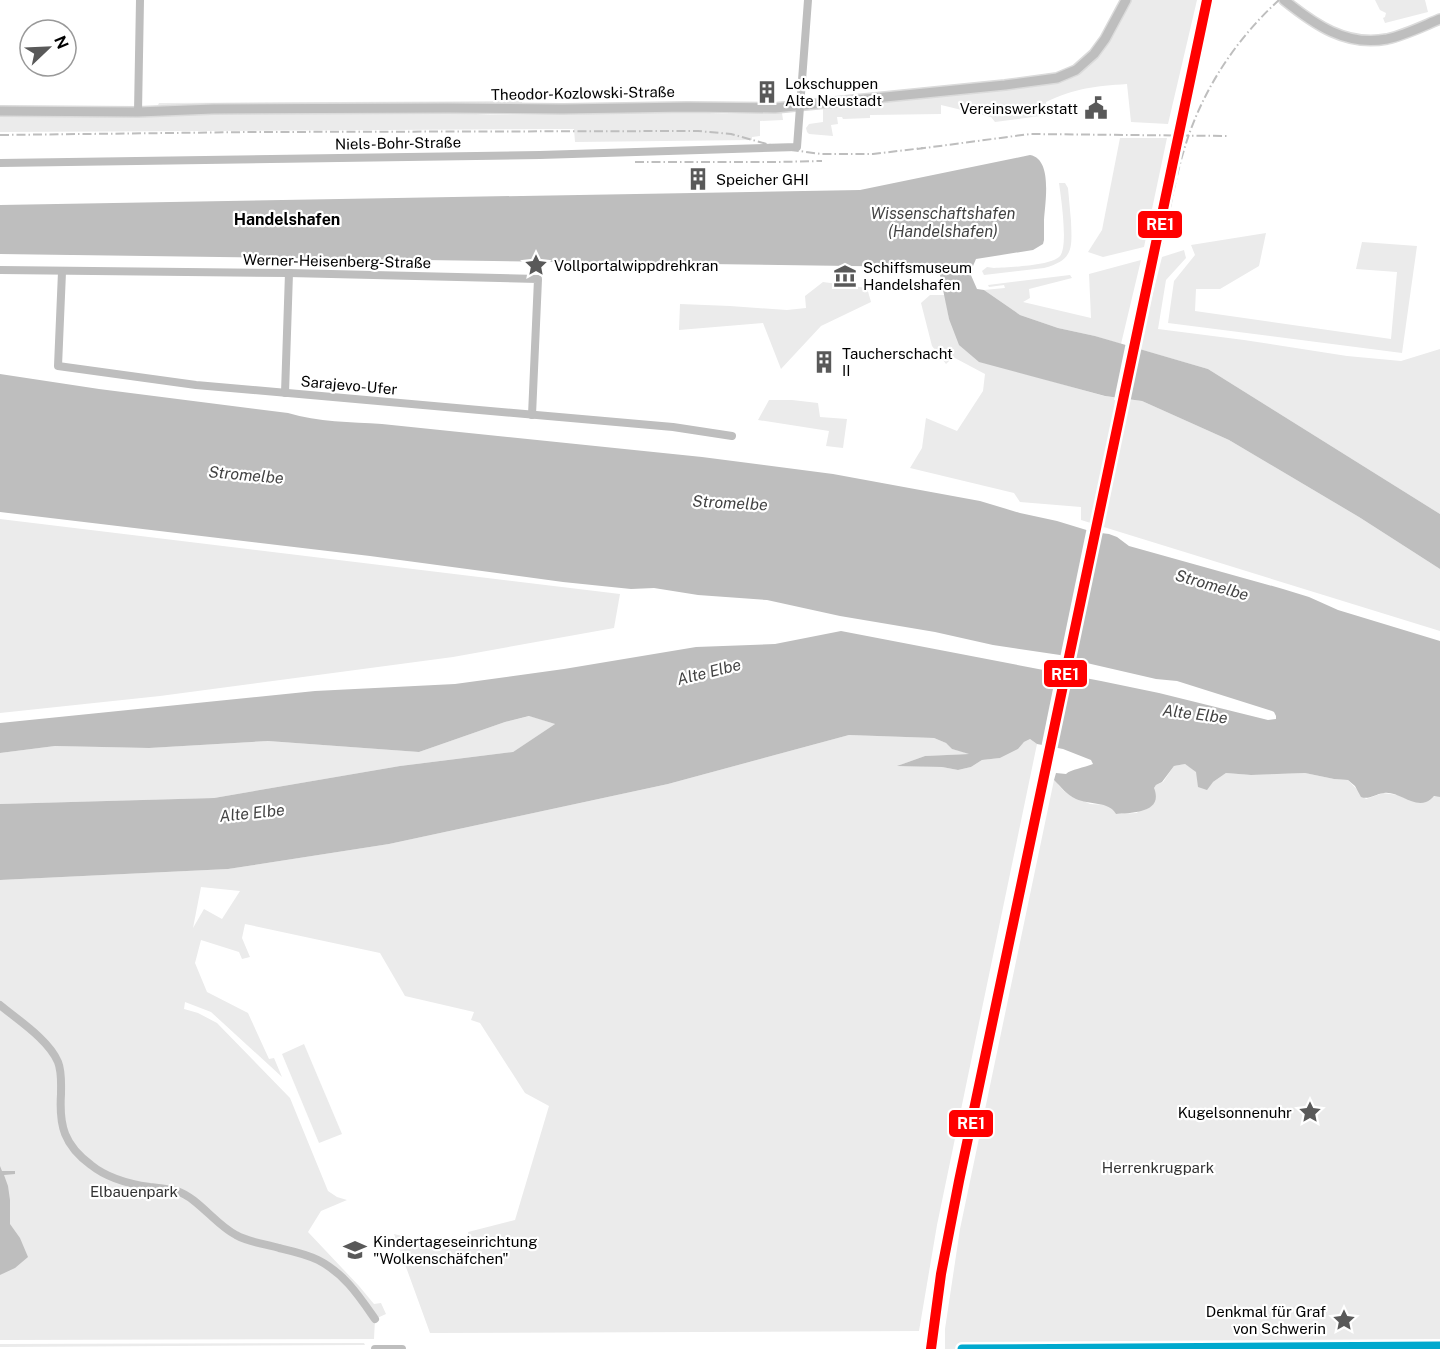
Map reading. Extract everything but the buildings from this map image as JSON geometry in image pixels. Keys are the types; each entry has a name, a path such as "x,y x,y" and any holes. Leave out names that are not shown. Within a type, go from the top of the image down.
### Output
{"main road":[{"name":"Theodor-Kozlowski-Straße","path":"0,111 138,112 224,109 775,108 799,106 1057,78 1076,69 1095,54 1126,0"},
{"path":"1284,0 1321,27 1357,40 1387,39 1440,19"}],"street":[{"path":"138,112 140,0"},
{"path":"799,106 808,0"},
{"name":"Niels-Bohr-Straße","path":"0,163 540,155 797,147 799,106"},
{"name":"Werner-Heisenberg-Straße","path":"0,270 289,273 538,279 532,415"},
{"name":"Sarajevo-Ufer","path":"62,272 58,366 196,385 673,427 732,436"},
{"path":"285,393 289,273"},
{"path":"0,1005 26,1025 54,1054 61,1072 60,1108 63,1131 70,1145 87,1162 100,1172 117,1179 140,1186 180,1192 227,1230 240,1237 322,1262 351,1285 375,1319"},
{"path":"962,1349 1440,1346"},
{"path":"375,1349 402,1349"}],"green space":[{"path":"1132,0 1197,0 1168,124 1131,122 1127,84 1086,88 1057,97 1046,102 1048,115 995,122 991,117 941,105 941,114 870,115 870,118 843,119 837,117 838,124 831,125 833,136 807,132 806,128 809,124 823,122 823,109 1050,84 1067,79 1081,71 1101,52"},
{"path":"1375,0 1425,0 1428,12 1385,23 1383,18 1386,13 1380,10"},
{"path":"522,101 522,103 158,105 159,103"},
{"path":"679,111 723,114 782,113 783,120 760,121 760,136 752,137 752,140 575,142 574,129 0,132 0,114 158,117 202,113 448,112 490,115 560,115"},
{"path":"1120,138 1167,138 1144,247 1103,257 1088,252 1102,230"},
{"path":"1059,183 1065,183 1068,188 1071,246 1066,257 1044,268 984,275 982,271 987,267 1038,264 1059,257 1064,244 1064,234"},
{"path":"1266,233 1259,266 1220,289 1196,289 1195,311 1391,339 1397,272 1356,269 1362,242 1417,246 1402,353 1168,323 1174,281 1195,255 1191,245"},
{"path":"1184,250 1186,258 1166,280 1158,329 1347,356 1401,361 1440,349 1440,514 1208,369 1139,349 1162,257"},
{"path":"1141,260 1121,344 1058,328 1020,315 984,290 1005,288 1004,285 989,287 988,285 1070,275 1072,278 1029,289 1030,298 1023,302 1091,318 1089,274"},
{"path":"823,282 867,288 871,302 821,326 781,369 763,323 679,330 680,304 787,310 806,308 805,296"},
{"path":"930,295 945,295 949,319 979,361 1104,396 1142,401 1229,440 1359,517 1440,569 1440,631 1081,520 1081,507 1020,502 1014,493 910,468 922,448 926,418 957,431 983,391 985,374 953,357 946,364 932,346 921,303"},
{"path":"769,400 818,403 820,417 847,419 843,448 826,446 829,431 758,420"},
{"path":"0,519 620,594 614,628 453,657 160,696 0,713"},
{"path":"530,716 555,724 513,752 400,766 214,798 0,804 0,753 55,746 149,748 268,741 419,752 505,722"},
{"name":"Elbauenpark","path":"849,735 934,738 946,743 952,749 971,754 925,756 900,765 958,770 971,767 982,760 1000,758 1018,749 1030,739 1037,744 937,1225 919,1331 430,1333 394,1234 434,1244 458,1240 468,1241 468,1232 515,1220 549,1106 525,1093 480,1023 471,1020 474,1012 405,996 380,953 245,924 242,938 250,957 242,959 239,952 201,940 195,963 207,992 248,1013 269,1059 274,1058 282,1077 211,1012 185,1002 184,1009 217,1023 290,1098 328,1191 347,1200 321,1211 308,1232 374,1304 381,1303 386,1314 375,1319 374,1339 0,1340 0,880 228,869 389,844 668,784","holes":["201,887 240,891 222,919 204,909 193,928"]},
{"name":"Herrenkrugpark","path":"1185,764 1213,782 1226,773 1251,775 1305,773 1348,780 1366,799 1383,793 1407,799 1440,797 1440,1349 945,1349 945,1329 960,1229 1054,780 1064,791 1090,804 1107,805 1116,814 1137,813 1156,785 1163,782 1174,766"},
{"path":"304,1044 342,1134 319,1143 282,1054"},
{"path":"364,1343 365,1345 0,1347 0,1344"}],"water":[{"name":"Wissenschaftshafen (Handelshafen)","path":"1030,155 1042,164 1045,173 1043,244 1033,250 976,259 970,273 977,289 984,290 1020,315 1058,328 1095,336 1208,369 1440,514 1440,569 1359,517 1229,440 1142,401 1105,396 979,362 959,345 949,319 940,275 921,267 0,254 0,205 860,190"},
{"path":"0,374 288,413 323,420 702,457 833,474 980,501 1093,532 1109,534 1129,546 1283,589 1309,597 1338,610 1440,641 1440,797 1434,796 1427,802 1421,803 1389,793 1364,798 1348,780 1305,773 1251,775 1226,773 1213,782 1207,790 1198,787 1196,772 1185,764 1174,766 1162,782 1156,785 1154,788 1155,802 1151,807 1138,812 1116,814 1109,807 1073,797 1054,780 1056,773 1066,774 1093,764 1091,760 1063,749 1037,744 1030,739 1018,749 1000,758 982,760 971,767 958,770 942,767 897,766 925,756 969,754 952,749 946,743 934,738 849,735 668,784 389,844 228,869 0,880 0,804 214,798 400,766 513,752 555,724 529,716 419,752 268,741 149,748 55,746 0,753 0,723 315,691 455,684 696,647 775,644 841,631 1159,693 1268,720 1276,719 1276,716 1272,711 1177,681 1156,679 1060,655 993,645 767,600 698,595 654,588 631,589 563,582 370,556 0,512"},
{"path":"0,1166 2,1171 15,1171 15,1174 4,1175 10,1200 10,1224 20,1238 28,1257 15,1268 0,1275"}],"pier":[{"path":"1126,342 1138,346 1126,402 1114,400"},
{"path":"1087,527 1100,529 1072,661 1060,658"},
{"path":"1057,669 1070,672 1053,750 1041,748"}],"railway":[{"path":"1140,319 1161,250 1181,161 1200,108 1221,68 1234,50 1279,0"},
{"path":"0,135 698,131 731,134 785,149 821,154 873,154 923,148"},
{"path":"917,149 1030,134 1228,136"},
{"path":"635,162 822,161"}],"transit line":[{"name":"RE1","path":"931,1349 941,1274 959,1181 1207,0"},
{"path":"962,1349 1440,1346"}],"place":[{"name":"Lokschuppen Alte Neustadt","path":"767,92"},
{"name":"Vereinswerkstatt","path":"1096,108"},
{"name":"Speicher GHI","path":"698,179"},
{"name":"Vollportalwippdrehkran","path":"536,265"},
{"name":"Schiffsmuseum Handelshafen","path":"845,276"},
{"name":"Taucherschacht II","path":"824,362"},
{"name":"Kugelsonnenuhr","path":"1310,1112"},
{"name":"Kindertageseinrichtung \"Wolkenschäfchen\"","path":"355,1250"},
{"name":"Denkmal für Graf von Schwerin","path":"1344,1320"}],"district":[{"name":"Handelshafen","path":"287,219"}],"water label":[{"name":"Stromelbe","path":"246,475"},
{"name":"Stromelbe","path":"730,503"},
{"name":"Stromelbe","path":"1212,585"},
{"name":"Alte Elbe","path":"709,672"},
{"name":"Alte Elbe","path":"1195,714"},
{"name":"Alte Elbe","path":"252,813"}]}
